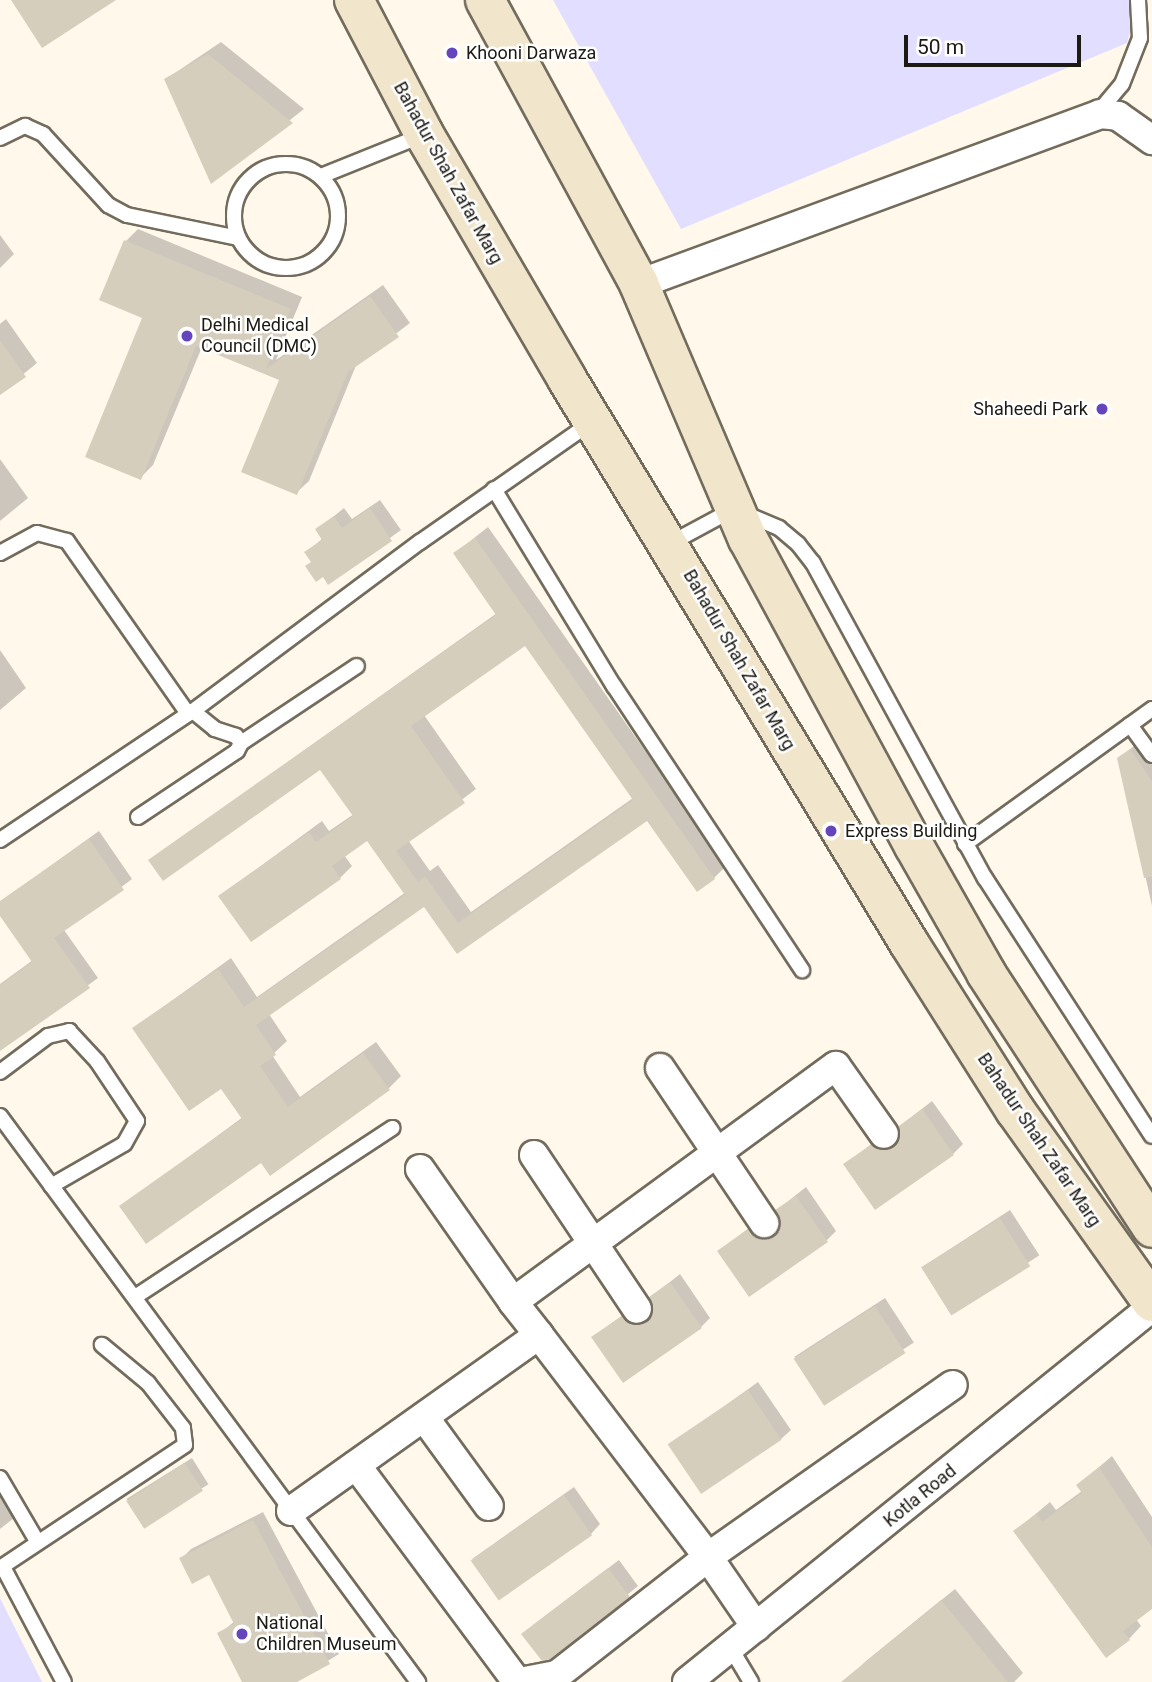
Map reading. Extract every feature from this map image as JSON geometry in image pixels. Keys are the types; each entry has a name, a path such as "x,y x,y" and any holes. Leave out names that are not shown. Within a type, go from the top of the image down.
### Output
{"main road":[{"name":"Bahadur Shah Zafar Marg","path":"354,0 424,134 593,421 1001,1088 1152,1304"},
{"path":"485,0 639,284 734,509 986,973 1152,1228"}],"street":[{"path":"639,284 1095,116 1118,116 1152,140"},
{"path":"513,1302 836,1066 884,1134"},
{"path":"660,1068 764,1223"},
{"path":"534,1155 637,1309"},
{"path":"420,1170 513,1302 708,1557 755,1627"},
{"name":"Kotla Road","path":"687,1682 1152,1304"},
{"path":"291,1511 539,1335"},
{"path":"356,1465 519,1682 557,1675 708,1557 953,1385"},
{"path":"424,1417 489,1506"}],"lane":[{"path":"1095,116 1122,84 1140,38 1138,0"},
{"path":"0,138 25,126 43,134 108,205 127,215 238,238"},
{"path":"321,176 424,134"},
{"path":"288,164 321,176 333,193 339,214 334,235 323,253 298,266 270,266 246,250 238,238 234,210 237,196 254,173 288,164"},
{"path":"0,840 191,712 494,489 593,421"},
{"path":"494,489 614,686 802,970"},
{"path":"669,544 734,509 779,528 813,563 965,844 1152,1136"},
{"path":"0,553 37,533 67,541 191,712 215,729 236,736 241,743"},
{"path":"138,817 237,751 241,743 357,666"},
{"path":"965,844 1152,709"},
{"path":"1130,725 1152,755"},
{"path":"0,1072 48,1036 69,1031 97,1061 137,1121 124,1144 51,1186"},
{"path":"0,1116 418,1682"},
{"path":"135,1297 392,1128"},
{"path":"64,1682 1,1567 185,1445 183,1428 148,1383 103,1345"},
{"path":"0,1478 37,1541"},
{"path":"730,1647 751,1682"}],"shaded area":[{"path":"553,0 1139,0 1127,43 681,229"},
{"path":"0,1598 42,1682 0,1682"}],"building":[{"path":"11,0 116,0 42,48"},
{"path":"208,54 293,123 211,184 164,79"},
{"path":"124,240 291,309 266,369 370,296 399,337 348,372 297,495 241,472 279,380 196,346 141,480 85,457 142,318 99,300"},
{"path":"0,340 26,377 0,395"},
{"path":"370,508 392,541 328,585 323,577 316,582 305,566 311,562 304,552 322,540 315,529 334,516 342,528"},
{"path":"475,538 715,879 697,892 647,821 457,954 424,907 256,1025 276,1055 260,1066 288,1107 363,1053 390,1090 270,1176 261,1163 146,1244 119,1206 242,1119 221,1089 189,1111 132,1028 218,969 244,1007 405,895 367,841 332,866 341,879 251,942 218,896 309,832 316,842 353,816 320,770 163,881 148,860 496,615 453,553","holes":["525,646 633,800 458,923 425,876 418,882 396,851 465,803 411,726"]},
{"path":"1130,749 1152,781 1152,877 1144,878 1117,758"},
{"path":"89,839 124,890 54,938 90,988 0,1051 0,985 32,962 0,916 0,901"},
{"path":"922,1109 954,1155 875,1210 843,1164 871,1145 885,1151 894,1147 899,1140 899,1126"},
{"path":"796,1196 828,1242 749,1297 717,1251 748,1229 757,1238 774,1236 781,1223 775,1210"},
{"path":"1000,1218 1030,1266 951,1316 921,1267"},
{"path":"670,1282 702,1328 623,1383 591,1337 622,1316 630,1324 647,1322 654,1309 649,1297"},
{"path":"875,1306 905,1353 824,1406 794,1359"},
{"path":"748,1390 782,1440 701,1494 668,1444"},
{"path":"185,1463 203,1491 144,1529 126,1501"},
{"path":"1099,1467 1152,1547 1152,1609 1123,1631 1130,1640 1106,1658 1013,1531 1036,1514 1042,1522 1082,1493 1076,1485"},
{"path":"564,1495 592,1535 499,1601 471,1560"},
{"path":"253,1520 330,1664 297,1682 242,1682 217,1633 234,1624 209,1575 192,1584 179,1558"},
{"path":"608,1568 630,1597 550,1659 542,1661 521,1634"},
{"path":"941,1600 1008,1682 841,1682"}],"place":[{"name":"Khooni Darwaza","path":"452,53"},
{"name":"Delhi Medical Council (DMC)","path":"187,336"},
{"name":"Shaheedi Park","path":"1102,409"},
{"name":"Express Building","path":"831,831"},
{"name":"National Children Museum","path":"242,1634"}]}
